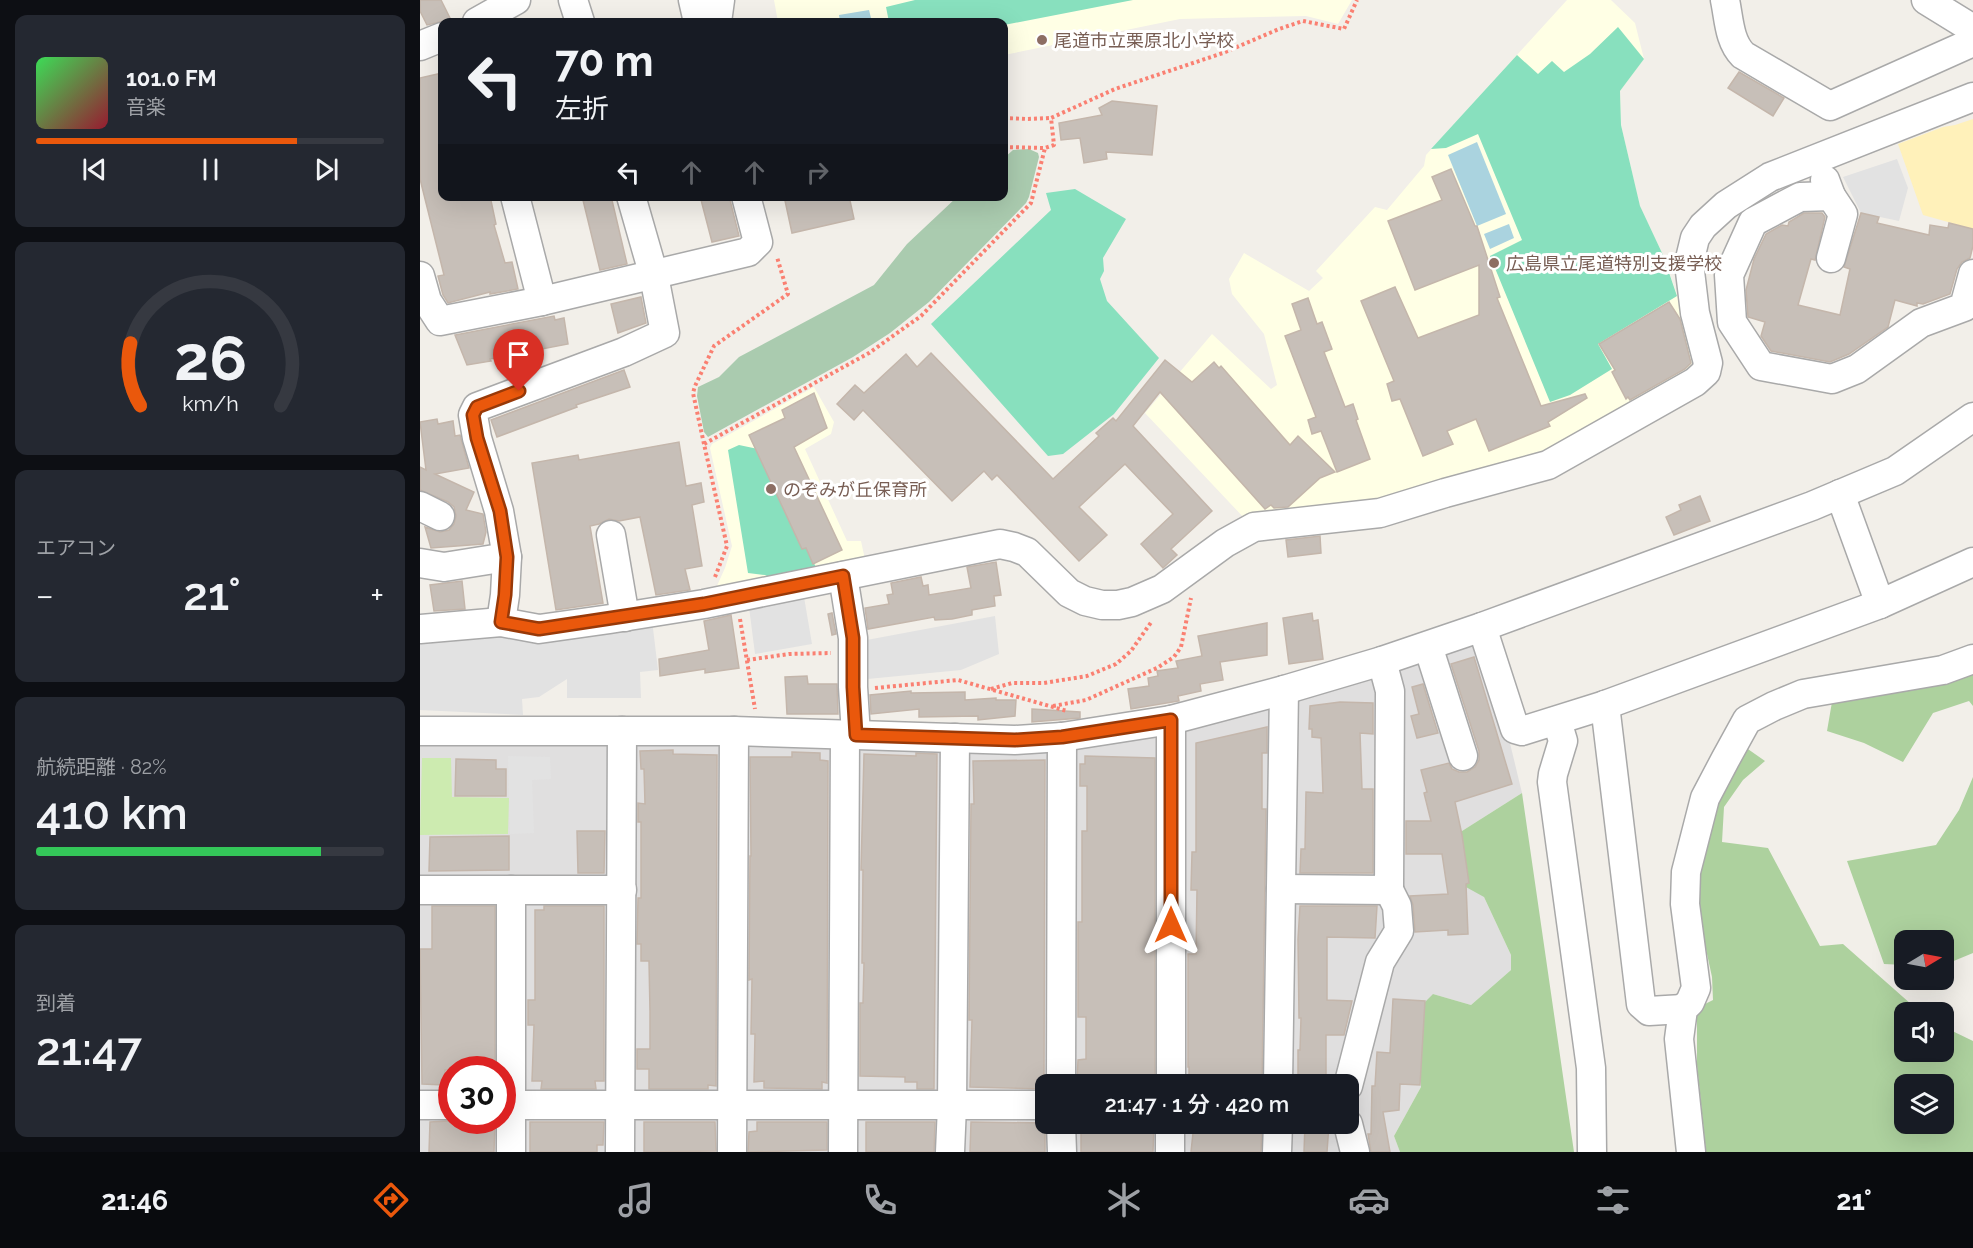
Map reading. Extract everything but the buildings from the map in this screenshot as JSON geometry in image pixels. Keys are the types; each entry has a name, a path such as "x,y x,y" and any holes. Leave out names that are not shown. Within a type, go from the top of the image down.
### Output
{"street":[{"path":"484,18 516,0"},
{"path":"573,0 579,18"},
{"path":"693,0 697,18"},
{"path":"718,18 720,0"},
{"path":"1725,0 1733,42 1738,50 1830,106 1973,42"},
{"path":"1926,0 1973,30"},
{"path":"420,46 438,39"},
{"path":"420,629 501,622 539,629 624,617 704,604 1000,544 1014,546 1027,552 1069,593 1085,601 1102,605 1118,605 1149,597 1225,543 1254,527 1380,513 1548,465 1695,382 1706,372 1708,355 1695,313 1689,282 1689,263 1695,238 1703,226 1726,205 1754,186 1789,169 1973,97"},
{"path":"1816,158 1831,196 1843,214 1831,258"},
{"path":"1831,196 1800,197 1753,222 1729,275 1732,322 1761,366 1832,379 1857,369 1921,323 1964,307 1973,274"},
{"path":"516,201 542,301"},
{"path":"501,622 507,557 500,511 477,438 473,415 477,407 624,352 665,333 654,276 632,201"},
{"path":"420,276 428,301 440,321 654,276 748,252 758,243 747,201"},
{"path":"420,731 746,731 1015,740 1068,725 1171,720 1284,690 1428,646 1840,494 1895,471 1973,417"},
{"path":"1840,494 1880,604"},
{"path":"611,535 624,617"},
{"path":"420,562 444,567 507,557"},
{"path":"1482,627 1515,729 1522,731 1605,705 1880,604 1973,562"},
{"path":"843,576 853,638 854,689 851,735 843,1152"},
{"path":"1428,646 1463,756"},
{"path":"1691,1152 1679,1039 1683,1009 1690,1002 1696,988 1685,904 1686,872 1705,798 1747,720 1803,693 1943,670 1973,659"},
{"path":"1351,1074 1380,962 1399,931 1398,906 1389,890 1390,691 1382,661"},
{"path":"1278,1074 1284,690"},
{"path":"1605,705 1641,1004 1649,1011 1683,1009"},
{"path":"1171,720 1171,1074"},
{"path":"1557,721 1563,741 1552,774 1552,782 1591,1068 1592,1152"},
{"path":"1061,1074 1068,725"},
{"path":"620,1152 622,731"},
{"path":"732,1152 746,731"},
{"path":"950,1152 955,738"},
{"path":"1281,889 1389,890"},
{"path":"420,890 621,890"},
{"path":"508,1056 511,890"},
{"path":"420,1105 438,1105"},
{"path":"516,1105 1035,1105"},
{"path":"509,1134 511,1152"},
{"path":"1061,1134 1062,1152"},
{"path":"1170,1134 1170,1152"},
{"path":"1277,1152 1278,1134"},
{"path":"1350,1134 1355,1152"}],"path":[{"path":"1008,118 1051,117 1115,89 1223,53 1303,21 1344,28 1357,0"},
{"path":"1008,147 1045,148 1054,145 1051,117"},
{"path":"704,444 869,352 921,316 1031,203 1045,148"},
{"path":"704,604 726,546 693,393 714,346 788,294 776,252 758,243"},
{"path":"854,689 958,680 1051,706 1086,700 1157,668 1174,657 1181,647 1193,589"},
{"path":"736,597 747,660 746,731"},
{"path":"991,689 1012,683 1044,683 1088,676 1116,664 1131,651 1155,617"},
{"path":"747,660 789,654 853,652"},
{"path":"1051,706 1068,725"}],"shaded area":[{"name":"尾道市立栗原北小学校","path":"774,0 1352,0 1338,24 1306,16 1180,19 1008,54 1008,18 777,18"},
{"name":"広島県立尾道特別支援学校","path":"1567,0 1611,0 1635,23 1644,59 1620,91 1621,125 1640,207 1663,255 1702,366 1578,442 1398,500 1246,520 1145,413 1212,334 1271,389 1277,385 1264,334 1232,294 1229,279 1244,253 1309,291 1323,278 1316,271 1375,207 1387,210 1424,166 1426,155"},
{"path":"1029,149 1038,153 1039,157 1026,203 929,302 890,333 853,357 708,437 704,432 697,396 698,387 719,377 739,357 874,285 907,244 953,201 1008,201 1008,154 1013,150"},
{"path":"1897,159 1908,188 1899,221 1861,213 1843,177"},
{"name":"のぞみが丘保育所","path":"814,387 834,422 831,434 805,449 847,541 861,541 866,564 716,588 732,546 710,448 712,444"},
{"path":"804,597 812,644 755,654 749,607"},
{"path":"995,616 999,654 961,670 857,680 856,642"},
{"path":"652,620 658,670 640,672 641,698 567,698 567,679 539,697 522,699 523,715 420,710 420,641"},
{"path":"1482,627 1522,793 1462,831 1484,897 1511,955 1511,970 1471,1005 1433,994 1421,1087 1394,1136 1400,1152 420,1152 420,731 1062,737"},
{"path":"508,756 550,757 551,779 532,780 534,833 510,834"}],"green space":[{"path":"915,0 1133,0 1008,24 1008,18 888,18 886,7"},
{"path":"1618,27 1644,59 1620,91 1621,125 1640,206 1663,255 1677,296 1598,344 1612,369 1570,395 1550,402 1490,256 1522,240 1478,134 1446,148 1431,149 1517,55 1538,74 1552,61 1564,72 1590,54"},
{"path":"1075,189 1126,219 1103,258 1104,271 1100,279 1107,301 1159,358 1114,414 1063,454 1048,456 931,324 1051,210 1046,193"},
{"path":"739,445 758,449 802,549 806,548 819,573 777,581 765,575 748,573 728,450"},
{"path":"1973,671 1973,706 1969,701 1933,713 1903,762 1864,743 1827,731 1832,702"},
{"path":"1745,747 1765,761 1743,780 1724,807 1722,842 1768,848 1820,946 1843,944 1909,1002 1894,1002 1894,1062 1954,1062 1954,1032 1973,1041 1973,1152 1706,1152 1697,1065 1697,1008 1713,1000 1712,977 1701,926 1698,882 1711,805"},
{"path":"422,758 451,758 452,797 509,798 508,834 420,835"},
{"path":"1973,777 1973,953 1954,961 1954,930 1894,930 1894,964 1884,964 1847,861 1936,845 1959,810"},
{"path":"1522,793 1574,1152 1400,1152 1394,1136 1421,1087 1418,1009 1433,994 1471,1005 1511,970 1511,955 1484,897 1446,876 1462,831"}],"sand":[{"path":"1973,119 1973,229 1923,215 1898,144 1943,127"}],"water":[{"path":"869,10 871,18 839,18 839,15"},
{"path":"1477,142 1506,214 1477,226 1448,155"},
{"path":"1509,224 1514,238 1490,249 1484,234"}],"place":[{"name":"尾道市立栗原北小学校","path":"1042,40"},
{"name":"広島県立尾道特別支援学校","path":"1494,263"},
{"name":"のぞみが丘保育所","path":"771,489"}],"route":[{"path":"519,391 477,407 473,415 477,438 500,511 507,557 501,622 539,629 704,604 843,576 853,638 856,735 1015,740 1062,737 1171,720 1171,925"}]}
